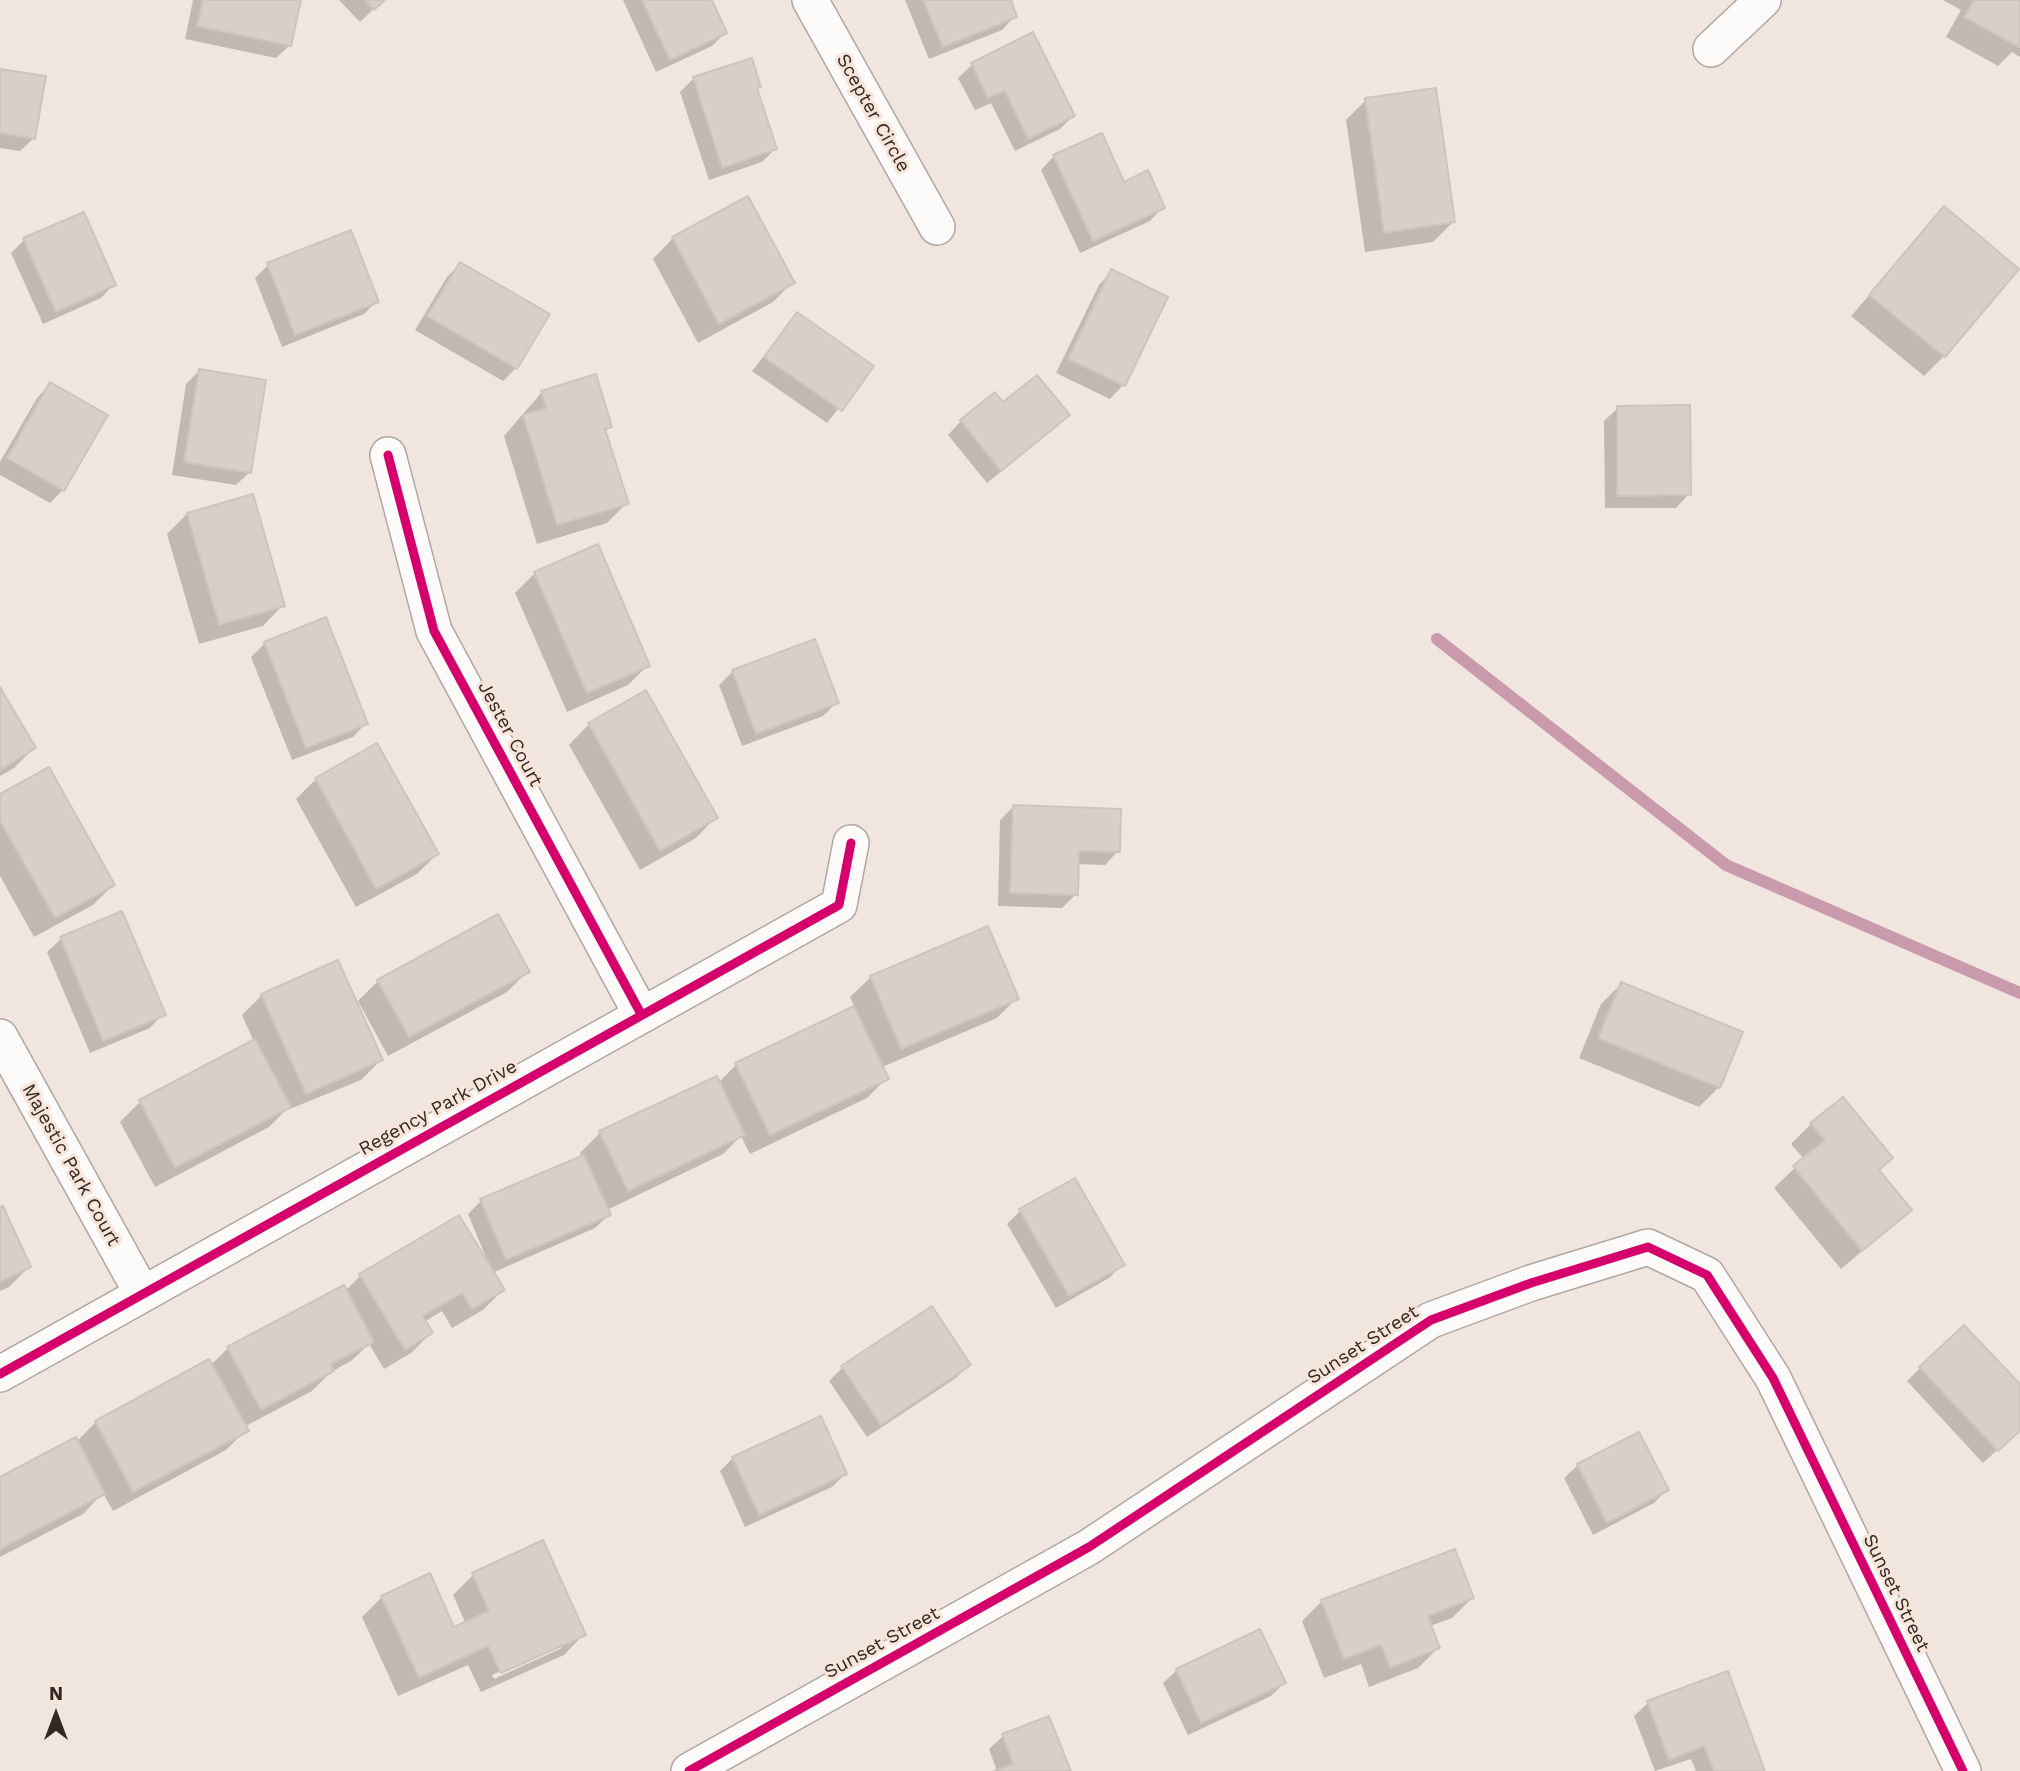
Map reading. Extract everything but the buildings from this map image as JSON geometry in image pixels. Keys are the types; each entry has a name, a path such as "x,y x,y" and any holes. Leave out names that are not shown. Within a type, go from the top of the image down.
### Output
{"street":[{"name":"Scepter Circle","path":"810,0 937,227"},
{"path":"1712,49 1762,0"},
{"name":"Jester Court","path":"388,455 434,631 641,1014"},
{"name":"Regency Park Drive","path":"0,1374 839,905 852,843"},
{"name":"Majestic Park Court","path":"0,1037 142,1293"},
{"name":"Sunset Street","path":"689,1771 1089,1547 1431,1320 1531,1283 1648,1247 1707,1275 1773,1378 1963,1771"}],"waterway":[{"path":"1437,639 1726,865 2020,993"}],"cycle path":[{"path":"388,455 434,631 641,1014"},
{"path":"0,1374 839,905 851,843"},
{"path":"689,1771 1089,1547 1431,1320 1531,1283 1648,1247 1707,1275 1773,1378 1963,1771"}]}
